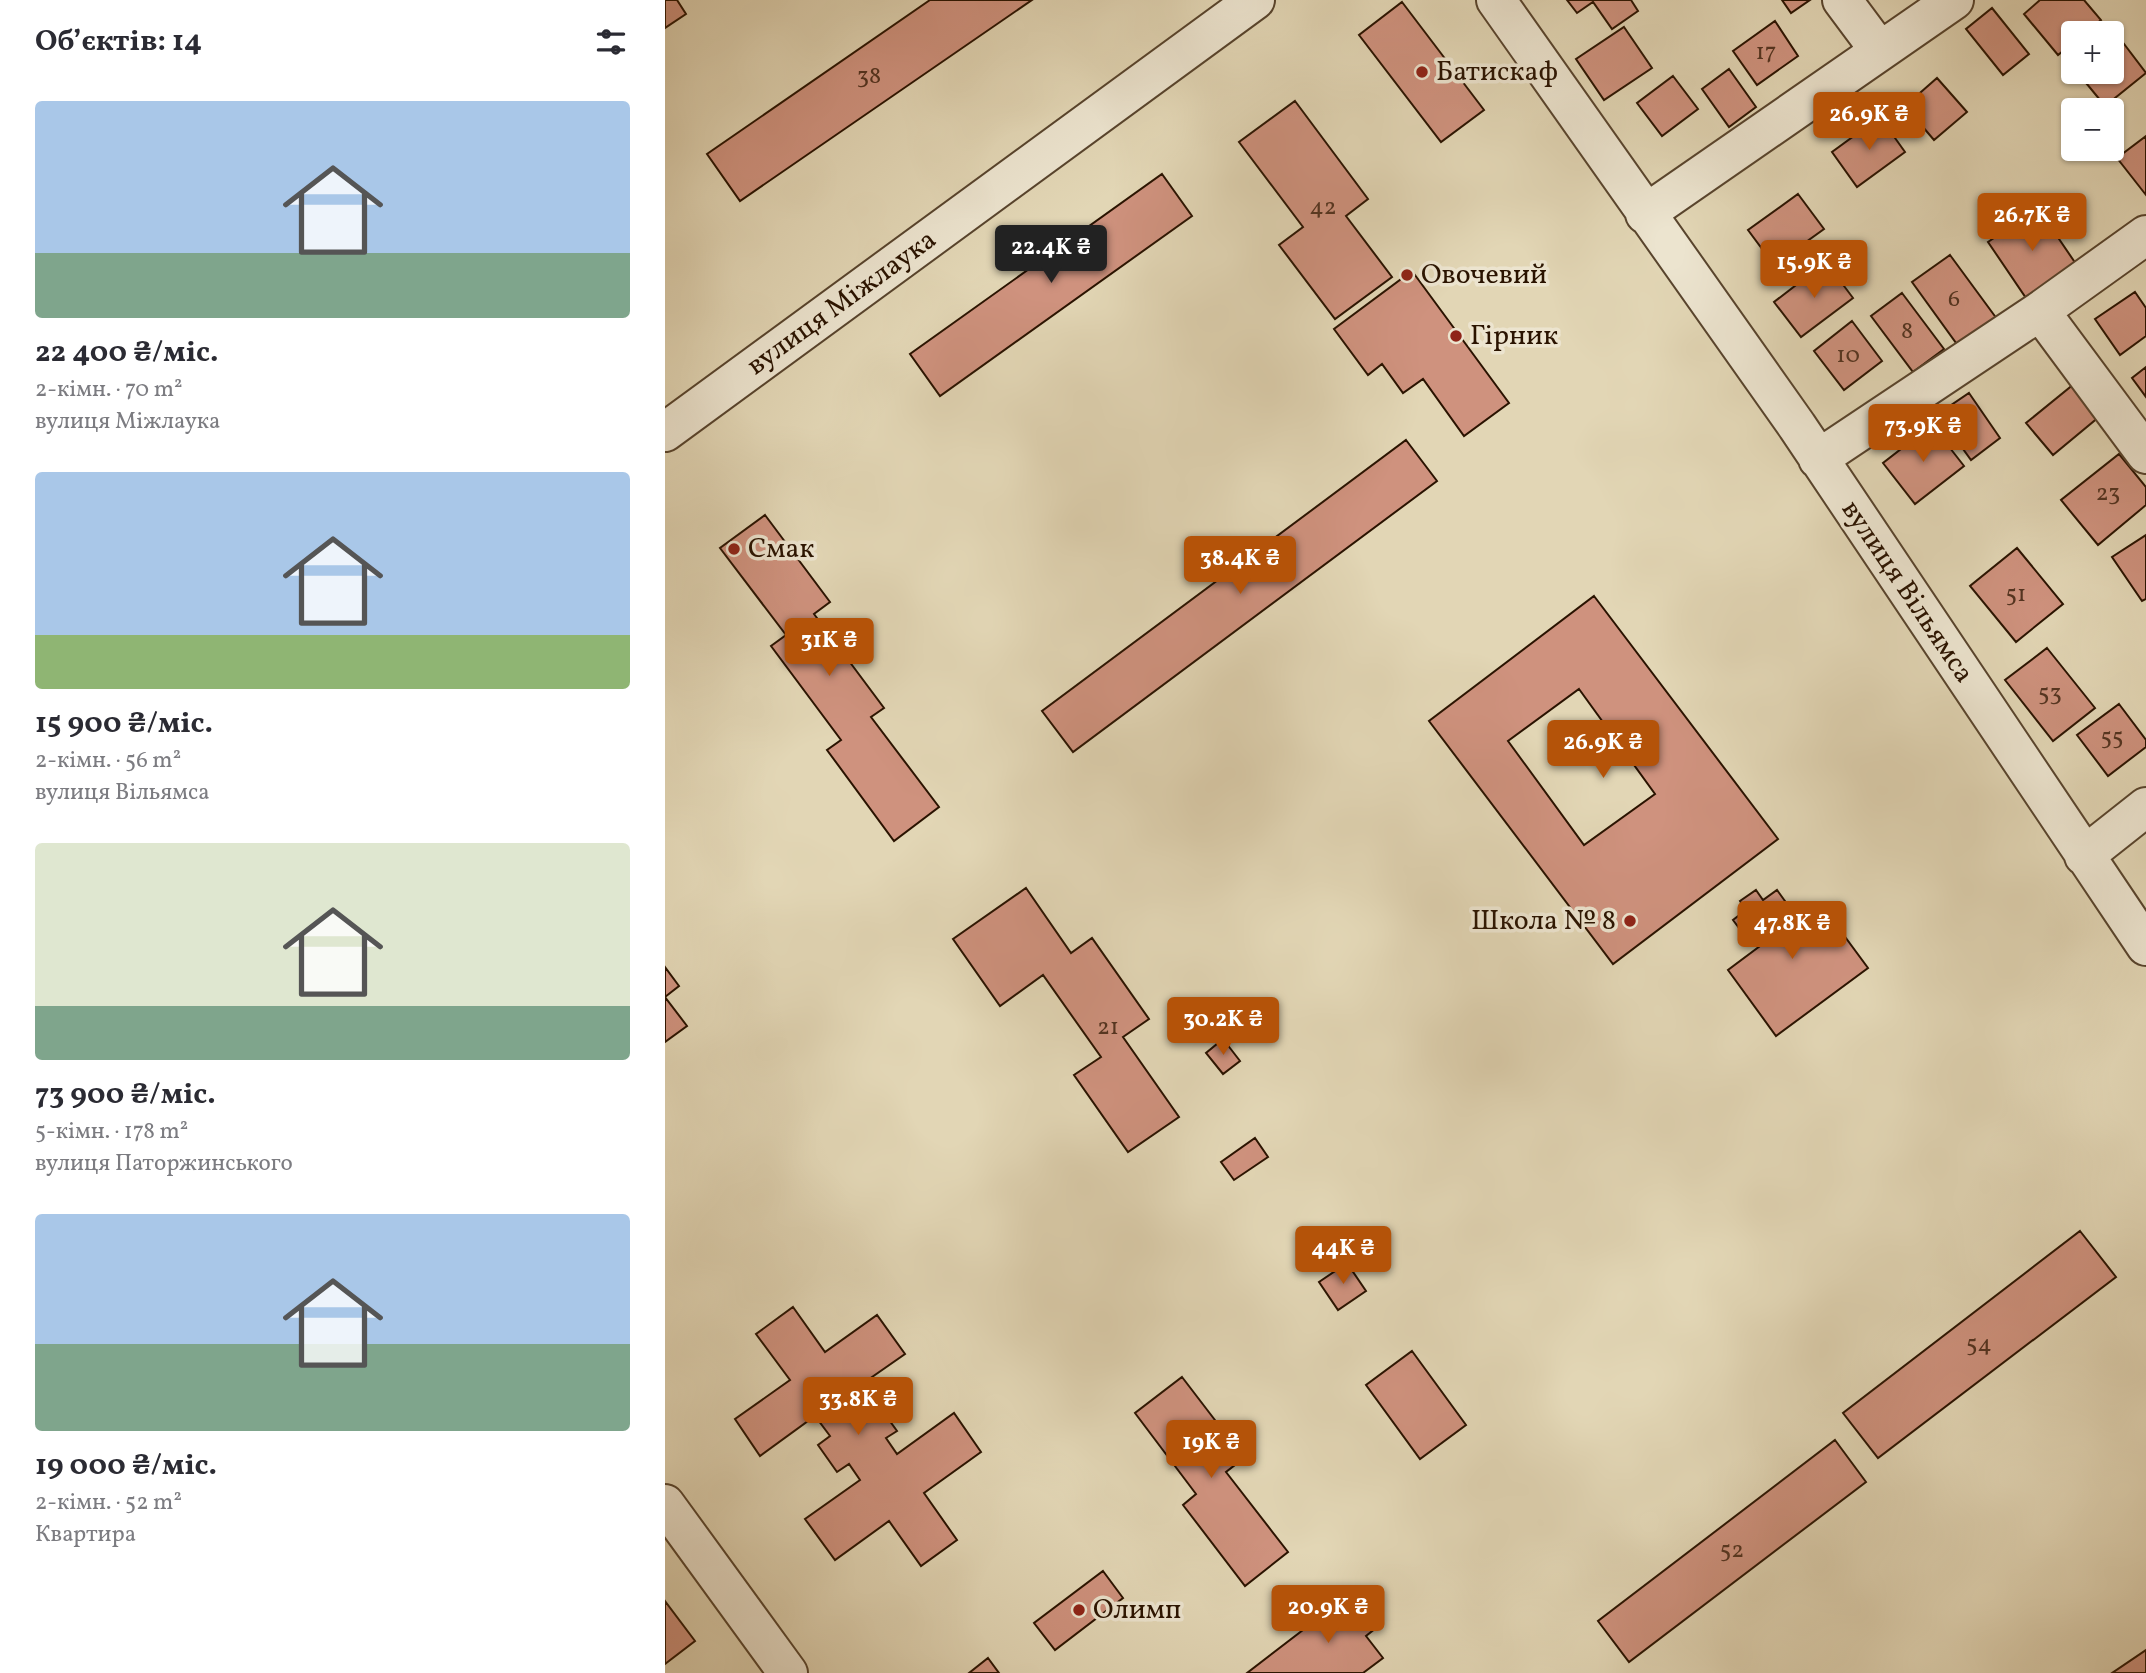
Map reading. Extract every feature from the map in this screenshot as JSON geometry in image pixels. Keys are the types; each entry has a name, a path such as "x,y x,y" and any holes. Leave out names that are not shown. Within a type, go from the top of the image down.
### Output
{"street":[{"name":"вулиця Міжлаука","path":"665,432 1255,0"},
{"name":"вулиця Вільямса","path":"1496,0 1818,459 2146,946"},
{"path":"1842,0 1880,51"},
{"path":"1645,214 1954,0"},
{"path":"1818,459 2040,311 2146,235"},
{"path":"2040,311 2146,454"},
{"path":"2084,856 2146,807"},
{"path":"665,1504 788,1673"}],"building":[{"path":"665,0 677,0 686,14 665,28"},
{"path":"930,0 1032,0 740,201 707,154"},
{"path":"1567,0 1631,0 1638,11 1612,29 1593,2 1577,13"},
{"path":"1782,0 1810,0 1791,13"},
{"path":"2040,0 2084,0 2101,20 2061,21 2061,53 2058,55 2024,14"},
{"name":"Батискаф","path":"1402,2 1484,110 1441,142 1359,35"},
{"path":"1992,8 2029,54 2003,75 1966,29"},
{"path":"1775,21 1798,56 1757,85 1733,51"},
{"path":"1624,27 1652,68 1604,100 1576,59"},
{"path":"2124,44 2146,73 2115,98 2098,98 2087,84 2124,84"},
{"path":"1729,69 1756,107 1729,127 1702,89"},
{"path":"1673,76 1698,109 1662,136 1637,103"},
{"path":"1937,78 1967,112 1934,140 1905,106"},
{"path":"1295,101 1368,199 1346,216 1392,277 1335,319 1279,245 1303,227 1239,142"},
{"path":"1880,117 1905,152 1857,187 1832,152"},
{"path":"2146,136 2146,195 2119,161 2124,161 2124,153"},
{"path":"1162,174 1192,216 940,396 910,354"},
{"path":"1798,194 1824,229 1774,265 1748,230"},
{"path":"2038,208 2076,264 2026,298 1988,242"},
{"path":"1950,255 1997,319 1959,347 1912,282"},
{"path":"1826,262 1853,298 1801,337 1774,302"},
{"path":"1412,271 1509,403 1464,436 1423,379 1403,393 1382,364 1368,375 1334,329"},
{"path":"2135,292 2146,308 2146,336 2120,355 2095,319"},
{"path":"1902,293 1944,349 1913,372 1871,316"},
{"path":"1852,321 1882,361 1844,390 1814,351"},
{"path":"2146,367 2146,397 2132,378"},
{"path":"2074,384 2100,416 2053,455 2026,423"},
{"path":"1969,393 2000,438 1971,460 1938,414"},
{"path":"1932,425 1964,466 1915,504 1883,463"},
{"path":"1406,440 1437,481 1073,752 1042,711"},
{"path":"2119,454 2146,487 2146,505 2098,545 2061,500"},
{"path":"765,515 830,602 814,614 884,708 871,717 939,807 894,841 827,750 841,740 771,646 786,635 720,548"},
{"path":"2146,535 2146,599 2142,601 2112,557"},
{"path":"2017,548 2063,604 2016,642 1970,586"},
{"path":"1594,596 1778,839 1613,964 1429,721","holes":["1579,689 1655,794 1584,845 1508,741"]},
{"path":"2047,648 2095,708 2053,741 2005,680"},
{"path":"2119,704 2146,740 2146,747 2108,776 2077,735"},
{"path":"1026,888 1071,953 1092,938 1149,1019 1123,1037 1179,1117 1128,1152 1074,1075 1101,1057 1043,975 1000,1006 953,939"},
{"path":"1756,890 1763,900 1777,890 1790,908 1777,918 1785,929 1820,903 1868,968 1776,1036 1728,970 1768,940 1761,930 1748,940 1733,920 1746,910 1740,901"},
{"path":"665,967 679,986 665,997"},
{"path":"665,997 687,1026 665,1042"},
{"path":"1223,1039 1240,1061 1223,1074 1206,1053"},
{"path":"1255,1138 1268,1157 1234,1180 1221,1162"},
{"path":"2080,1231 2116,1277 1878,1458 1843,1413"},
{"path":"1347,1263 1366,1291 1338,1310 1319,1282"},
{"path":"793,1307 825,1352 877,1315 905,1354 852,1391 865,1410 876,1402 897,1431 886,1438 897,1454 954,1413 981,1452 924,1493 957,1540 921,1566 889,1521 835,1560 805,1519 860,1480 849,1464 837,1472 818,1445 830,1436 815,1416 760,1456 735,1419 790,1380 756,1334"},
{"path":"1412,1351 1466,1425 1420,1459 1366,1385"},
{"path":"1182,1377 1244,1458 1226,1472 1288,1552 1245,1586 1183,1505 1196,1494 1135,1413"},
{"path":"1835,1440 1866,1482 1629,1662 1598,1621"},
{"name":"Олимп","path":"1103,1571 1123,1598 1055,1650 1034,1623"},
{"path":"1350,1594 1376,1628 1366,1636 1383,1658 1363,1673 1247,1673"},
{"path":"665,1601 695,1641 665,1664"},
{"path":"2146,1650 2146,1673 2112,1673"},
{"path":"988,1658 999,1673 969,1673"}],"place":[{"name":"Батискаф","path":"1422,72"},
{"name":"Овочевий","path":"1407,275"},
{"name":"Гірник","path":"1456,336"},
{"name":"Смак","path":"734,549"},
{"name":"Школа № 8","path":"1630,921"},
{"name":"Олимп","path":"1079,1610"}]}
